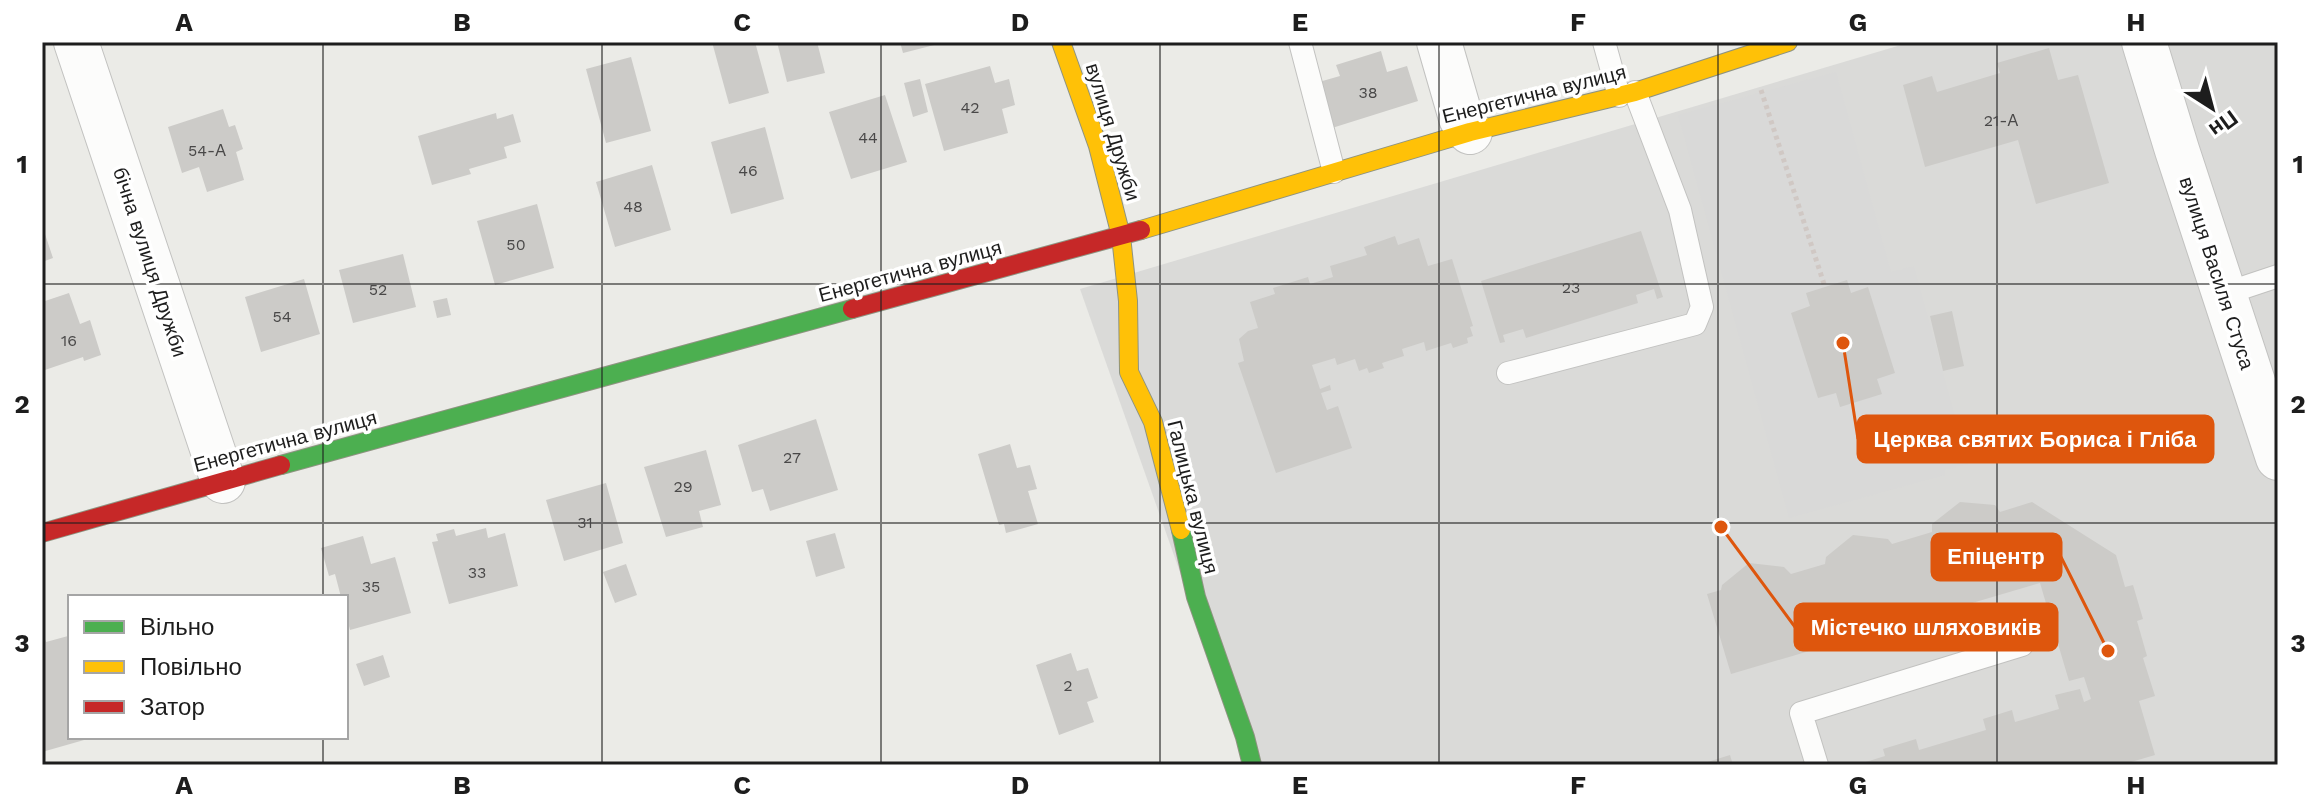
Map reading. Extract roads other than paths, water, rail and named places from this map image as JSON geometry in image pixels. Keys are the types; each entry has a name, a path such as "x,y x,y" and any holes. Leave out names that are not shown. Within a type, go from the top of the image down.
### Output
{"street":[{"name":"бічна вулиця Дружби","path":"76,42 223,481"},
{"name":"вулиця Дружби","path":"1061,42 1098,146 1121,236"},
{"path":"1439,42 1461,118 1470,132"},
{"name":"Енергетична вулиця","path":"42,533 1121,236 1470,132 1627,94 1788,42"},
{"name":"вулиця Василя Стуса","path":"2144,42 2278,458"},
{"name":"Галицька вулиця","path":"1121,236 1128,301 1129,372 1153,422 1196,597 1252,765"}],"lane":[{"path":"1300,42 1334,172"},
{"path":"1508,373 1695,324 1702,307 1680,210 1604,42"},
{"path":"2224,294 2278,276"},
{"path":"1817,765 1801,713 2022,645"}],"place":[{"name":"Церква святих Бориса і Гліба","path":"1843,343"},
{"name":"Містечко шляховиків","path":"1721,527"},
{"name":"Епіцентр","path":"2108,651"}]}
